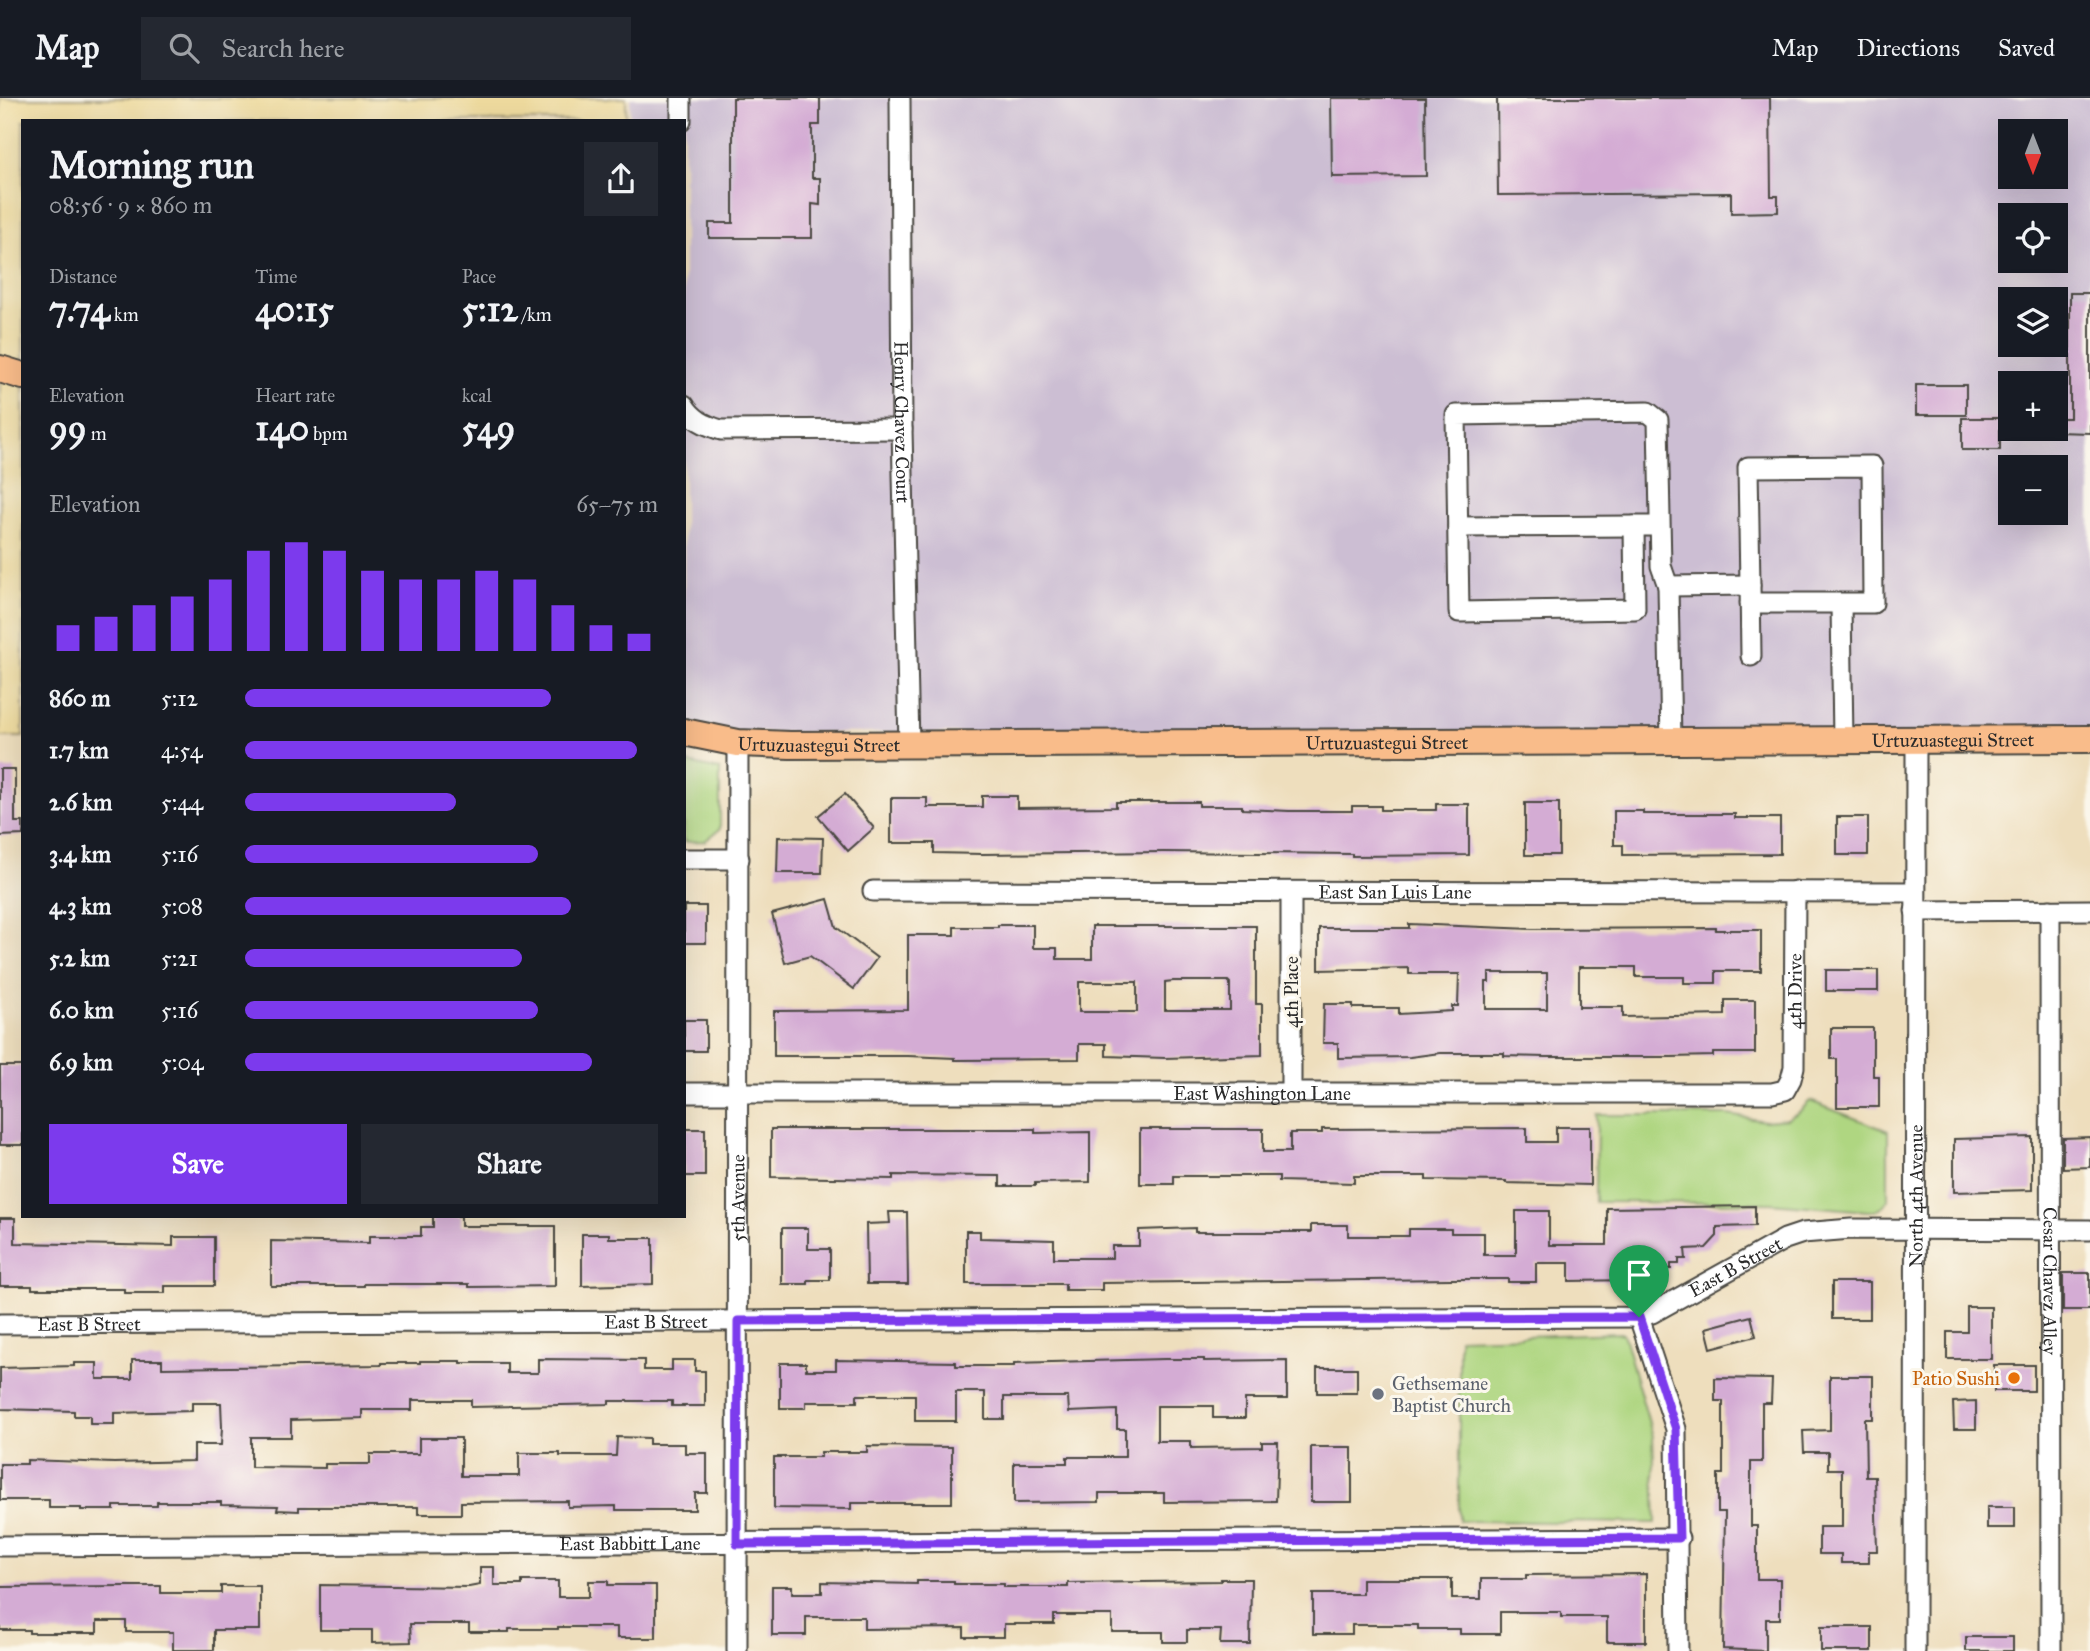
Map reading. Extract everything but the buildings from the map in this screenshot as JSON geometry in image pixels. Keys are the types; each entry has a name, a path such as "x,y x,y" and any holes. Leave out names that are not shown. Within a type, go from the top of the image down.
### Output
{"main road":[{"path":"0,369 21,375"},
{"name":"Urtuzuastegui Street","path":"686,732 738,743 790,745 2090,739"}],"street":[{"path":"681,98 681,119"},
{"name":"Henry Chavez Court","path":"900,98 902,429 909,745"},
{"path":"686,408 691,416 704,425 721,430 902,429"},
{"path":"1634,526 1635,609 1459,612 1456,415 1648,412 1658,420 1661,566 1668,586 1671,742"},
{"path":"1668,586 1750,594 1840,604 1873,603 1871,466 1748,467 1750,594 1751,656"},
{"path":"1458,527 1660,526"},
{"path":"1840,604 1843,741"},
{"name":"North 4th Avenue","path":"1915,1651 1916,741"},
{"name":"5th Avenue","path":"737,1651 738,743"},
{"path":"686,859 739,859"},
{"name":"East San Luis Lane","path":"873,891 1795,891 2050,910 2090,910"},
{"name":"4th Drive","path":"1785,1090 1794,1067 1795,891"},
{"name":"4th Place","path":"1291,892 1291,1092"},
{"name":"Cesar Chavez Alley","path":"2050,910 2051,1651"},
{"name":"East Washington Lane","path":"686,1093 1772,1093 1785,1090"},
{"name":"East B Street","path":"0,1324 1639,1317 1652,1313 1785,1239 1822,1231 2090,1230"},
{"path":"1639,1317 1676,1429 1678,1651"},
{"name":"East Babbitt Lane","path":"0,1546 1679,1538"}],"shaded area":[{"path":"630,98 2090,98 2090,739 686,732 686,119 630,119"}],"green space":[{"path":"686,762 720,770 720,829 705,841 686,842"},
{"path":"1810,1101 1888,1131 1888,1200 1880,1209 1868,1211 1770,1203 1596,1202 1597,1115 1727,1115 1765,1121 1787,1119"},
{"path":"1623,1333 1653,1437 1656,1523 1459,1521 1459,1338"}],"sand":[{"path":"0,98 626,98 626,119 21,119 21,737 0,737"}],"place":[{"name":"Patio Sushi","path":"2014,1378"},
{"name":"Gethsemane Baptist Church","path":"1378,1394"}],"route":[{"path":"1639,1317 1676,1429 1679,1538 737,1544 738,1321 1639,1317"}]}
